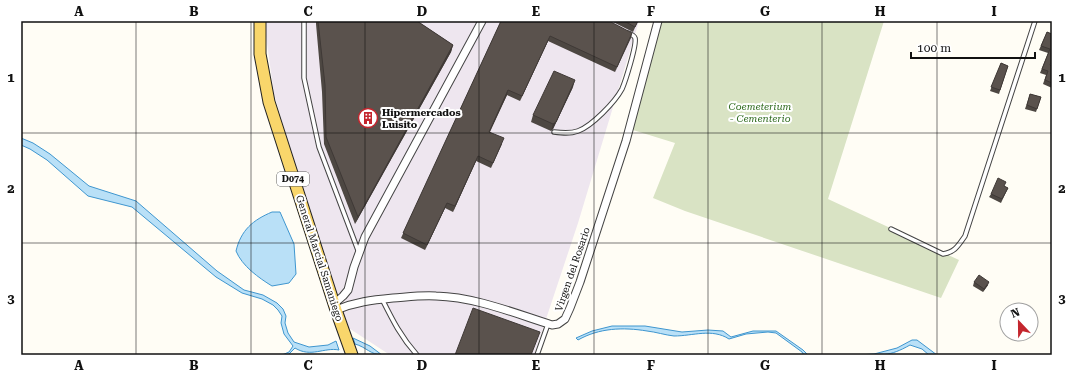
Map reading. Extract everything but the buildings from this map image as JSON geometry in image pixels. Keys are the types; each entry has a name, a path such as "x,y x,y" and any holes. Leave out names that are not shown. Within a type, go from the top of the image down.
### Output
{"main road":[{"name":"General Marcial Samaniego","path":"260,21 260,54 269,102 335,307 352,354"}],"street":[{"path":"335,307 348,290 354,267 365,237 482,21"},
{"name":"Virgen del Rosario","path":"548,324 555,325 562,322 570,308 626,141 658,21"},
{"path":"335,307 382,299 436,296 460,298 548,324"}],"lane":[{"path":"304,21 304,78 319,147 359,253"},
{"path":"891,229 943,254 950,253 957,247 965,236 1035,21"},
{"path":"554,132 570,133 586,128 606,110 618,95 622,89 635,41 632,34 624,31"},
{"path":"382,299 404,340 417,355"},
{"path":"537,355 548,324"}],"shaded area":[{"path":"266,21 639,21 578,223 534,355 390,355 341,323 274,94 265,29"}],"green space":[{"name":"Coemeterium - Cementerio","path":"661,21 884,21 828,199 959,260 941,298 685,211 653,198 675,143 633,130"}],"water":[{"path":"21,138 33,143 50,154 89,186 136,201 217,271 244,290 263,295 277,303 283,309 286,316 285,323 288,333 294,342 309,347 328,345 336,341 339,350 333,349 307,352 295,348 288,355 282,355 289,352 293,346 284,334 281,323 282,316 273,305 262,299 242,293 216,277 132,207 88,196 47,160 21,145"},
{"path":"272,212 280,212 294,244 296,274 289,283 272,286 247,267 242,262 236,251 241,237 249,227 254,222"},
{"path":"612,326 645,326 682,332 708,330 723,331 731,337 753,331 776,331 808,355 804,355 776,333 768,332 746,334 729,339 709,333 674,336 650,331 620,329 594,333 578,340 576,338 592,331"},
{"path":"353,338 370,346 382,355 375,354 355,344"},
{"path":"912,340 917,340 937,355 929,355 922,349 910,345 896,352 879,355 858,355 874,354 897,348"}],"place":[{"name":"Hipermercados Luisito","path":"368,118"}]}
